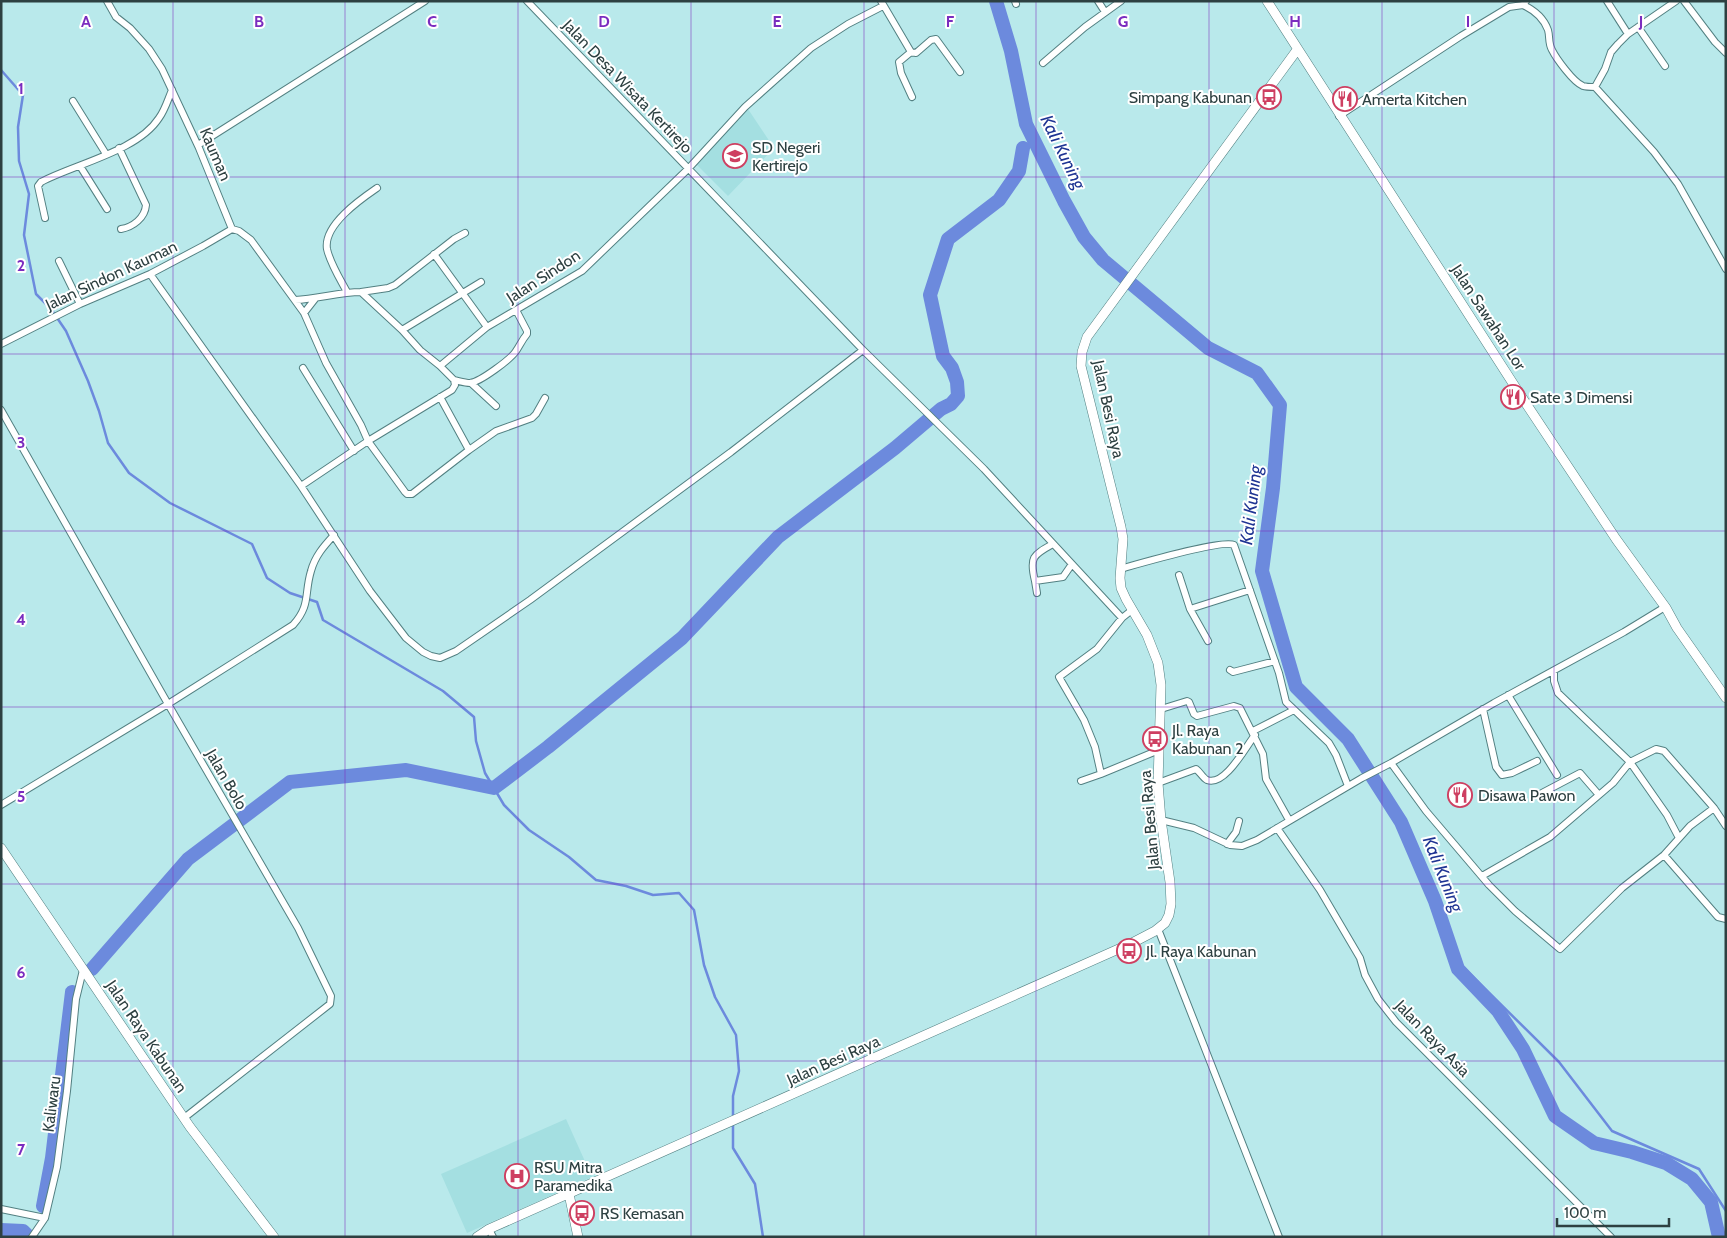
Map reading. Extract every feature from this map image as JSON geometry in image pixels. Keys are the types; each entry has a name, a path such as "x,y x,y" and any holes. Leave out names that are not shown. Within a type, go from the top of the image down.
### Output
{"street":[{"name":"Kauman","path":"107,1 116,18 130,28 149,49 172,90 198,144 232,229"},
{"path":"198,144 425,1"},
{"name":"Jalan Desa Wisata Kertirejo","path":"527,1 863,350 977,462 1122,618"},
{"path":"1098,1 1105,12"},
{"path":"1043,63 1121,1"},
{"path":"1267,1 1298,50"},
{"path":"1607,1 1628,34"},
{"path":"1594,87 1605,70 1611,52 1628,34 1676,1"},
{"path":"1684,1 1715,42 1726,53"},
{"path":"1339,116 1509,7 1525,3 1544,22 1552,50 1572,78 1583,86 1594,87 1654,152 1678,184 1726,269"},
{"path":"882,4 911,52"},
{"name":"Jalan Sindon","path":"440,366 488,327 582,270 688,169 745,107 811,48 882,4"},
{"path":"1638,27 1665,66"},
{"path":"912,97 898,65 900,60 911,52 916,53 931,40 936,39 960,72"},
{"name":"Jalan Sawahan Lor","path":"1298,50 1339,116 1595,508 1726,698"},
{"name":"Jalan Besi Raya","path":"569,1194 1115,951 1165,924 1171,904 1158,782 1161,684 1158,664 1147,636 1121,588 1120,569 1123,546 1121,527 1081,366 1082,352 1087,337 1298,50"},
{"path":"45,218 38,186 41,182 119,148 147,132 159,118 172,90"},
{"path":"73,100 106,154"},
{"path":"119,148 146,205 145,212 140,220 127,228 121,229"},
{"path":"80,166 108,209"},
{"path":"347,292 328,252 326,244 328,236 353,205 377,188"},
{"path":"232,229 239,231 251,240 304,313 326,363 368,441 405,492 410,495 469,450 503,427 532,418 545,398"},
{"name":"Jalan Sindon Kauman","path":"1,344 80,304 150,274 232,229"},
{"path":"295,300 315,299 347,292 388,288 395,285 454,239 465,233"},
{"path":"434,254 488,327"},
{"path":"59,261 80,304"},
{"path":"150,274 301,486 370,591 406,638 423,652 440,658 448,656 530,600 731,452 863,350"},
{"name":"Jalan Sindon","path":"402,330 480,282"},
{"path":"361,292 402,330 420,350 454,380 471,383 496,406"},
{"path":"304,313 315,299"},
{"path":"471,383 493,370 516,352 527,331 516,310"},
{"path":"303,368 354,451"},
{"path":"301,486 368,441 454,388 454,380"},
{"path":"440,397 469,450"},
{"name":"Jalan Bolo","path":"1,410 298,928 331,996 330,1004 184,1118"},
{"path":"1,805 286,631 300,618 305,606 310,574 316,557 334,535"},
{"path":"1120,569 1230,543 1235,546 1275,662 1286,702 1329,743 1336,754 1348,786"},
{"path":"1036,593 1032,566 1034,556 1053,544"},
{"path":"1035,581 1063,577 1072,564"},
{"path":"1179,575 1190,609 1208,641"},
{"path":"1190,609 1250,590"},
{"path":"1161,820 1194,828 1227,844 1242,846 1257,840 1362,778 1392,763 1483,709 1624,632 1665,607"},
{"path":"1101,774 1095,746 1084,720 1059,677 1097,649 1122,618 1132,610"},
{"path":"1230,670 1233,672 1275,662"},
{"path":"1554,671 1555,687 1558,693 1630,762 1667,815 1679,838"},
{"path":"1508,695 1557,775"},
{"path":"1161,709 1187,700 1194,714 1200,716 1238,706 1254,733 1265,759 1266,779 1289,820"},
{"path":"1483,709 1496,767 1502,775 1512,773 1537,761"},
{"path":"1158,782 1196,769 1204,778 1214,781 1235,764 1254,733 1294,710"},
{"path":"1482,876 1550,836 1613,783 1630,762 1656,749 1664,751 1714,808 1726,826"},
{"path":"1081,781 1159,750"},
{"path":"1392,763 1426,811 1482,876 1515,911 1560,949 1622,888 1664,856 1690,826 1714,808"},
{"path":"1542,793 1580,773 1599,795"},
{"path":"1227,844 1236,832 1239,821"},
{"name":"Jalan Raya Asia","path":"1276,828 1320,890 1360,958 1365,975 1378,999 1396,1022 1611,1237"},
{"name":"Jalan Raya Kabunan","path":"1,848 184,1118 274,1237"},
{"path":"1664,856 1718,917 1726,919"},
{"path":"1158,929 1279,1237"},
{"name":"Kaliwaru","path":"32,1237 45,1218 57,1167 68,1091 76,999 83,970"},
{"path":"477,1237 491,1233 569,1194 578,1237"},
{"path":"1,1209 45,1218"}],"shaded area":[{"name":"SD Negeri Kertirejo","path":"748,109 774,148 728,196 695,163"},
{"name":"RSU Mitra Paramedika","path":"566,1119 592,1177 467,1233 441,1174"}],"waterway":[{"name":"Kali Kuning","path":"996,1 1011,51 1026,124 1084,237 1103,260 1208,348 1257,373 1280,405 1273,488 1262,571 1296,687 1348,739 1401,822 1435,901 1458,969 1498,1011 1523,1049 1555,1116 1594,1143 1666,1163 1692,1179 1711,1202 1719,1237"},
{"path":"1,70 23,95 18,127 19,161 29,194 24,235 36,294 51,309 66,331 88,381 108,443 129,473 170,503 252,544 267,578 290,593 317,602 323,620 443,691 474,717 476,741 485,773 504,805 529,830 569,857 596,880 626,886 653,895 679,893 694,910 704,965 715,997 736,1035 739,1071 733,1096 733,1117"},
{"path":"92,969 188,859 290,782 406,770 494,788 548,747 682,638 778,537 895,448 941,409 951,404 958,396 957,382 952,368 943,356 930,295 948,239 999,200 1019,171 1023,148"},
{"path":"1459,961 1559,1062 1612,1131 1699,1169 1726,1211"},
{"path":"43,1206 52,1158 72,992"},
{"path":"733,1123 733,1148 755,1184 763,1237"},
{"path":"1,1230 23,1231 29,1237"}],"place":[{"name":"Simpang Kabunan","path":"1269,97"},
{"name":"Amerta Kitchen","path":"1345,99"},
{"name":"SD Negeri Kertirejo","path":"735,156"},
{"name":"Sate 3 Dimensi","path":"1513,397"},
{"name":"Jl. Raya Kabunan 2","path":"1155,739"},
{"name":"Disawa Pawon","path":"1460,795"},
{"name":"Jl. Raya Kabunan","path":"1129,951"},
{"name":"RSU Mitra Paramedika","path":"517,1176"},
{"name":"RS Kemasan","path":"582,1213"}]}
